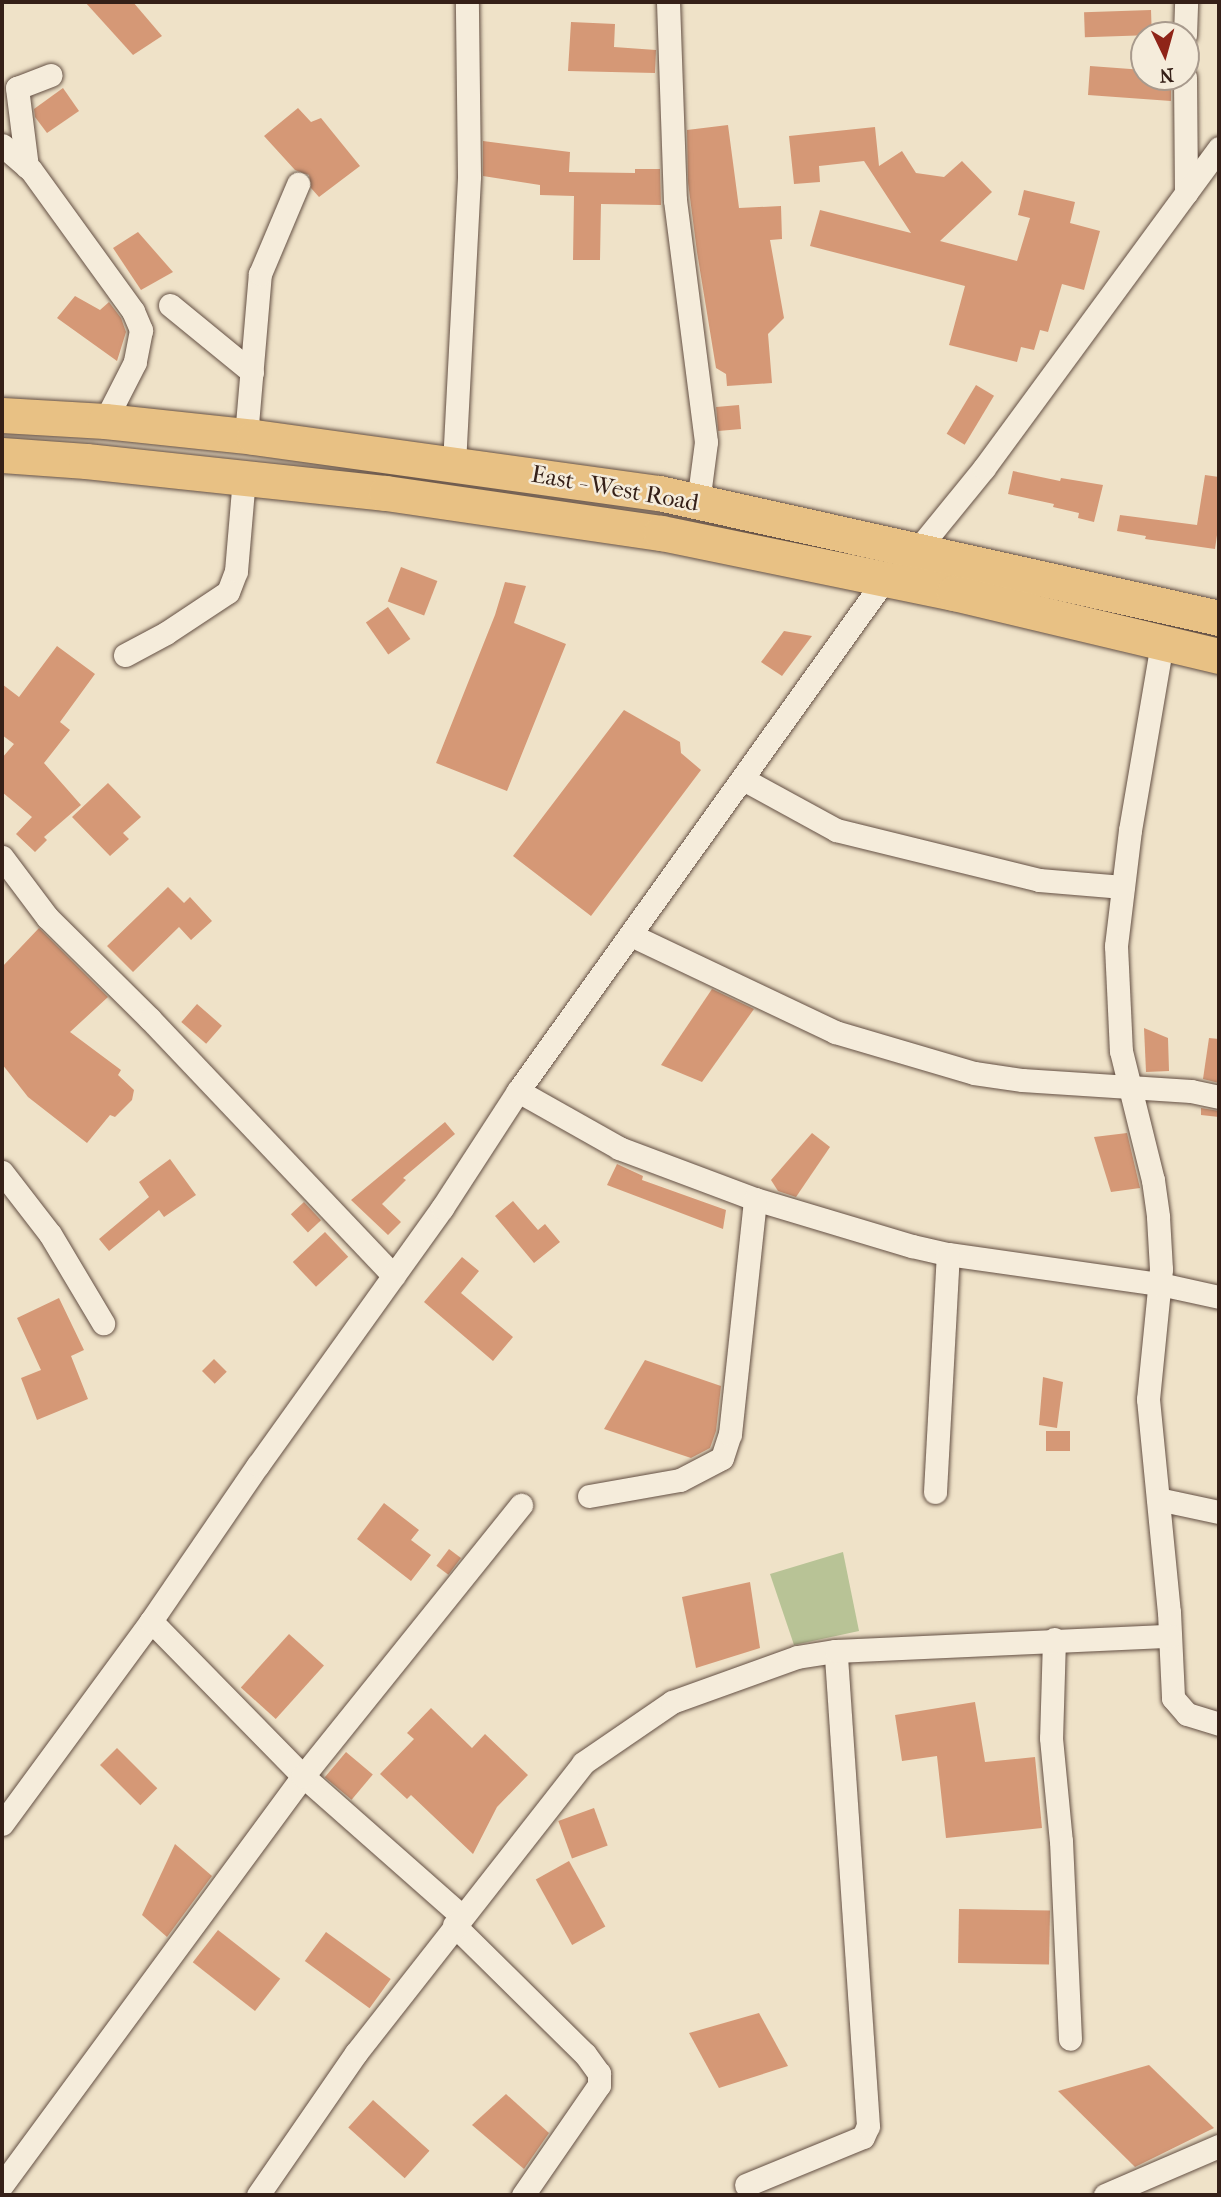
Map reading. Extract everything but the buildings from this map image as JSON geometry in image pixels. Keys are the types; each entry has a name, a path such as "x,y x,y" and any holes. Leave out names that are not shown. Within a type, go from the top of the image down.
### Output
{"main road":[{"name":"East - West Road","path":"2,415 106,421 246,436 659,493 1219,618"},
{"name":"East - West Road","path":"2,455 386,493 661,533 885,579 1219,656"}],"street":[{"path":"454,464 469,176 467,2"},
{"path":"668,2 675,201 706,442 698,503"},
{"path":"1185,21 1186,2"},
{"path":"27,167 17,88 51,75"},
{"path":"1185,91 1186,193"},
{"path":"2,145 27,167 133,311 141,330 135,362 106,421"},
{"path":"918,549 984,468 1219,148"},
{"path":"246,436 260,274 298,184"},
{"path":"170,305 252,372"},
{"path":"125,655 166,633 228,592 236,571 244,478"},
{"path":"2,1824 151,1621 394,1276 518,1091 885,579"},
{"path":"1162,643 1116,946 1121,1051 1153,1180 1160,1284 1148,1399 1170,1636 1173,1698 1186,1714 1219,1724"},
{"path":"743,779 836,830 1039,880 1123,887"},
{"path":"2,857 47,916 169,1038 394,1276"},
{"path":"631,935 835,1032 974,1073 1022,1080 1129,1085 1219,1097"},
{"path":"518,1091 619,1148 755,1199 948,1254 1160,1284 1219,1297"},
{"path":"2,1172 50,1234 103,1323"},
{"path":"589,1496 680,1480 722,1458 730,1434 755,1199"},
{"path":"935,1492 948,1254"},
{"path":"1158,1499 1219,1512"},
{"path":"2,2185 303,1776 521,1505"},
{"path":"151,1621 303,1776 458,1921 585,2054 599,2073 599,2085 523,2195"},
{"path":"258,2195 356,2053 583,1763 672,1702 797,1657 836,1651 1054,1639 1170,1636"},
{"path":"1054,1639 1051,1738 1061,1841 1070,2039"},
{"path":"746,2185 863,2137 869,2126 836,1651"},
{"path":"1105,2195 1219,2146"}],"green space":[{"path":"843,1552 859,1631 794,1645 770,1574"}]}
